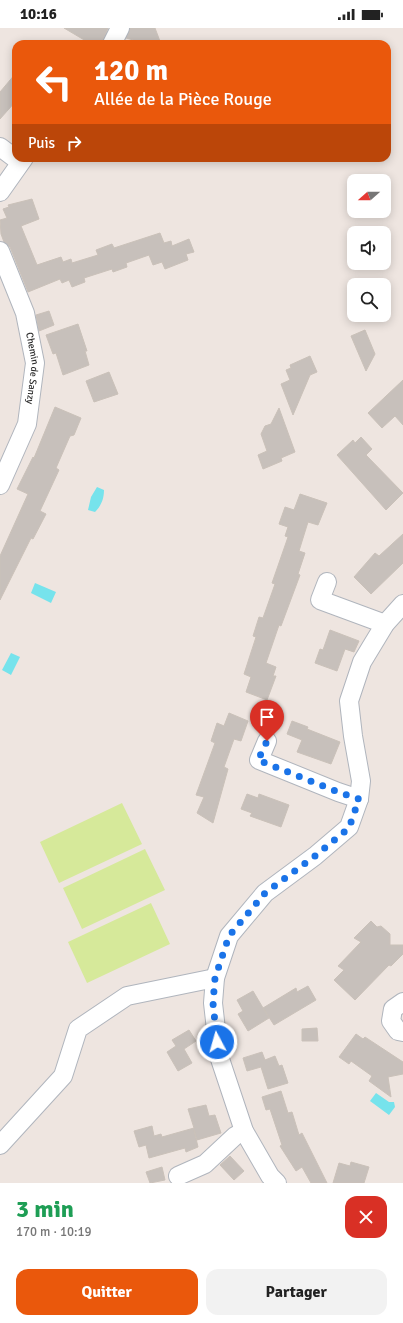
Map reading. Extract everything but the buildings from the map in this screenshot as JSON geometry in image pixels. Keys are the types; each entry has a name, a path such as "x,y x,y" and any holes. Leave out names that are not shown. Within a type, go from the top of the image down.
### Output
{"street":[{"path":"114,40 120,28"},
{"path":"0,147 12,154"},
{"path":"0,192 21,162"},
{"name":"Chemin de Sanzy","path":"0,251 25,313 35,363 27,424 0,485"},
{"path":"327,582 320,600 385,624"},
{"path":"277,1183 270,1176 244,1131 219,1056 213,1003 215,978 229,936 265,893 315,856 349,828 359,799 361,781 353,736 349,701 362,662 385,624 403,604"},
{"path":"267,741 258,760 359,799"},
{"path":"0,1144 62,1076 78,1029 126,996 215,978"},
{"path":"403,1002 393,1009 391,1020 398,1031 403,1032"},
{"path":"178,1176 204,1164 235,1136 244,1131"}],"green space":[{"path":"122,803 142,844 59,883 40,842"},
{"path":"145,849 165,890 82,929 63,888"},
{"path":"151,903 170,944 87,983 68,942"}],"water":[{"path":"97,487 104,490 104,493 102,502 95,512 88,510 91,497"},
{"path":"35,583 56,592 51,603 31,593"},
{"path":"11,653 20,657 11,675 2,670"},
{"path":"376,1093 389,1102 394,1102 395,1107 389,1115 370,1101"}],"route":[{"path":"217,1042 213,1003 215,978 229,936 265,893 315,856 349,828 359,799 258,760 267,741"}]}
